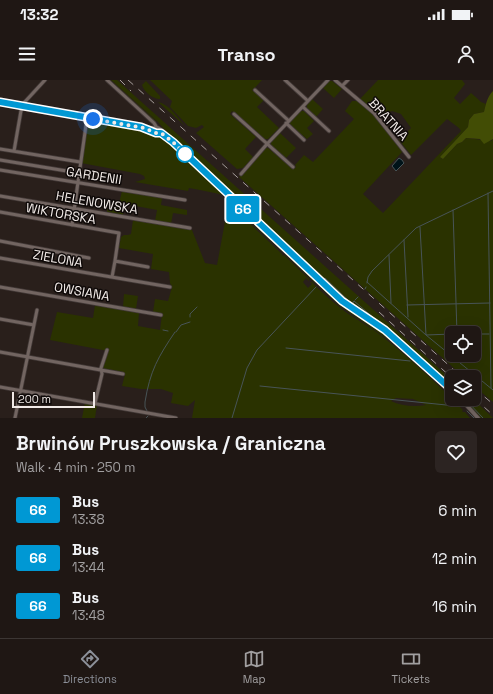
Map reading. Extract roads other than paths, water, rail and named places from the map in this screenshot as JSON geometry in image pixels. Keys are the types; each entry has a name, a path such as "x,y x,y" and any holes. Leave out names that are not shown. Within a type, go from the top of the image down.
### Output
{"street":[{"path":"14,151 22,106 45,80"},
{"path":"107,80 154,123 157,130"},
{"path":"286,80 308,101"},
{"path":"241,174 267,144 328,80"},
{"name":"BRATNIA","path":"335,80 374,113 409,157"},
{"path":"342,86 348,80"},
{"path":"255,90 304,140"},
{"path":"0,102 157,130 170,137 173,142 342,301 385,330 445,384"},
{"path":"303,107 328,131"},
{"path":"234,114 293,167"},
{"path":"72,225 80,162 88,118"},
{"path":"0,149 80,162"},
{"path":"0,160 79,173"},
{"name":"GARDENII","path":"0,170 185,200"},
{"name":"HELENOWSKA","path":"0,196 190,228"},
{"name":"WIKTORSKA","path":"0,212 119,233 115,261"},
{"path":"0,241 89,258"},
{"name":"ZIELONA","path":"0,258 170,287"},
{"path":"112,277 115,261 148,267"},
{"name":"OWSIANA","path":"0,287 161,315"},
{"path":"15,418 37,310"},
{"path":"0,319 34,325"},
{"path":"95,403 102,374 101,368 107,350"},
{"path":"0,352 123,374"},
{"path":"0,386 176,418"},
{"path":"467,406 478,418"}],"waterway":[{"path":"367,283 368,277 372,271 416,228 493,191"},
{"path":"488,193 491,388"},
{"path":"240,210 282,249"},
{"path":"453,210 457,326"},
{"path":"420,227 426,335 445,334"},
{"path":"404,240 408,317"},
{"path":"288,255 315,281"},
{"path":"389,255 391,303"},
{"path":"322,280 325,278 352,304 354,301 445,379"},
{"path":"367,282 426,335 493,390"},
{"path":"232,418 247,368 257,350 316,287"},
{"path":"355,300 358,297"},
{"path":"407,305 490,303"},
{"path":"190,317 190,314 197,307"},
{"path":"176,332 181,325 190,322"},
{"path":"163,330 168,331"},
{"path":"147,411 145,402 152,373 159,357 175,332"},
{"path":"481,334 489,334"},
{"path":"286,348 410,361"},
{"path":"416,362 433,376"},
{"path":"440,382 445,387"},
{"path":"260,386 445,405"},
{"path":"472,406 483,418"},
{"path":"467,411 474,418"}],"railway":[{"path":"120,80 131,91"},
{"path":"128,80 454,370"},
{"path":"379,312 445,372"},
{"path":"481,394 493,404"},
{"path":"481,404 493,415"}]}
